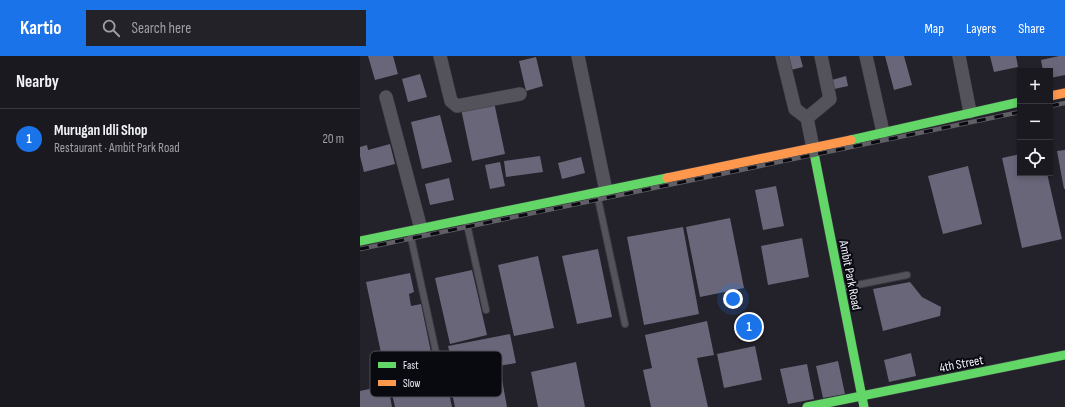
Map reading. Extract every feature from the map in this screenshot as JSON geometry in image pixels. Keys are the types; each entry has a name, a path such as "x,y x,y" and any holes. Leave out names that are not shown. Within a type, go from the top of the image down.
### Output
{"street":[{"path":"440,56 452,100 457,106 520,94"},
{"path":"578,56 601,192"},
{"path":"782,56 795,109 807,118 813,148"},
{"path":"807,118 830,99 820,56"},
{"path":"866,56 883,132"},
{"path":"959,56 970,112"},
{"path":"1053,96 1065,94"},
{"path":"386,97 415,230"},
{"path":"360,241 813,148 1017,103"},
{"name":"Ambit Park Road","path":"813,148 864,407"},
{"name":"4th Street","path":"807,407 1065,355"}],"lane":[{"path":"601,192 625,324"},
{"path":"466,220 486,310"},
{"path":"415,230 436,351"},
{"path":"841,288 907,275"}],"building":[{"path":"368,56 393,56 398,74 375,80"},
{"path":"784,56 800,56 803,67 787,71"},
{"path":"885,56 904,56 912,85 894,90"},
{"path":"990,56 1016,56 1018,67 994,72"},
{"path":"1065,56 1065,75 1053,77 1053,68 1042,68 1041,60"},
{"path":"536,57 543,86 526,91 519,61"},
{"path":"420,74 427,97 408,102 402,79"},
{"path":"846,76 848,86 830,90 828,81"},
{"path":"494,102 505,154 472,161 461,109"},
{"path":"440,115 452,162 422,169 411,122"},
{"path":"390,144 395,164 364,172 360,156 360,147 367,145 368,150"},
{"path":"1065,150 1065,189 1064,189 1057,151"},
{"path":"1017,155 1017,176 1048,176 1062,239 1022,248 1002,158"},
{"path":"540,156 543,172 506,177 504,161"},
{"path":"581,157 585,173 562,179 558,163"},
{"path":"500,162 505,186 490,189 485,165"},
{"path":"968,166 982,224 943,234 928,176"},
{"path":"449,178 454,200 430,205 425,184"},
{"path":"776,186 784,226 763,230 755,190"},
{"path":"730,218 744,288 700,297 686,227"},
{"path":"683,227 699,314 644,325 627,237"},
{"path":"802,238 809,277 768,285 761,246"},
{"path":"598,249 612,317 577,324 562,256"},
{"path":"538,256 554,328 514,336 498,265"},
{"path":"472,270 487,335 450,344 435,278"},
{"path":"410,273 414,292 409,294 411,306 421,304 431,351 381,351 366,282"},
{"path":"910,282 922,297 941,307 940,316 883,331 873,289"},
{"path":"707,321 714,355 697,358 708,407 651,407 643,370 652,368 645,335"},
{"path":"510,334 516,363 502,365 502,351 449,351 448,346"},
{"path":"755,346 762,380 724,388 717,354"},
{"path":"911,353 916,376 889,382 884,360"},
{"path":"838,361 845,394 823,398 816,366"},
{"path":"576,362 585,407 538,407 531,372"},
{"path":"807,364 814,399 788,404 780,369"},
{"path":"502,380 507,407 455,407 453,397 502,397"},
{"path":"370,389 370,397 390,397 392,407 360,407 360,391"},
{"path":"393,397 450,397 452,407 395,407"}],"railway":[{"path":"1053,105 1065,103"},
{"path":"360,249 1017,113"}],"traffic: fast":[{"path":"851,140 1017,103"},
{"path":"813,148 864,407"},
{"path":"360,241 667,178"},
{"path":"807,407 1065,355"}],"traffic: slow":[{"path":"1053,95 1065,93"},
{"path":"667,178 851,140"}],"place":[{"name":"Murugan Idli Shop","path":"749,327"}]}
